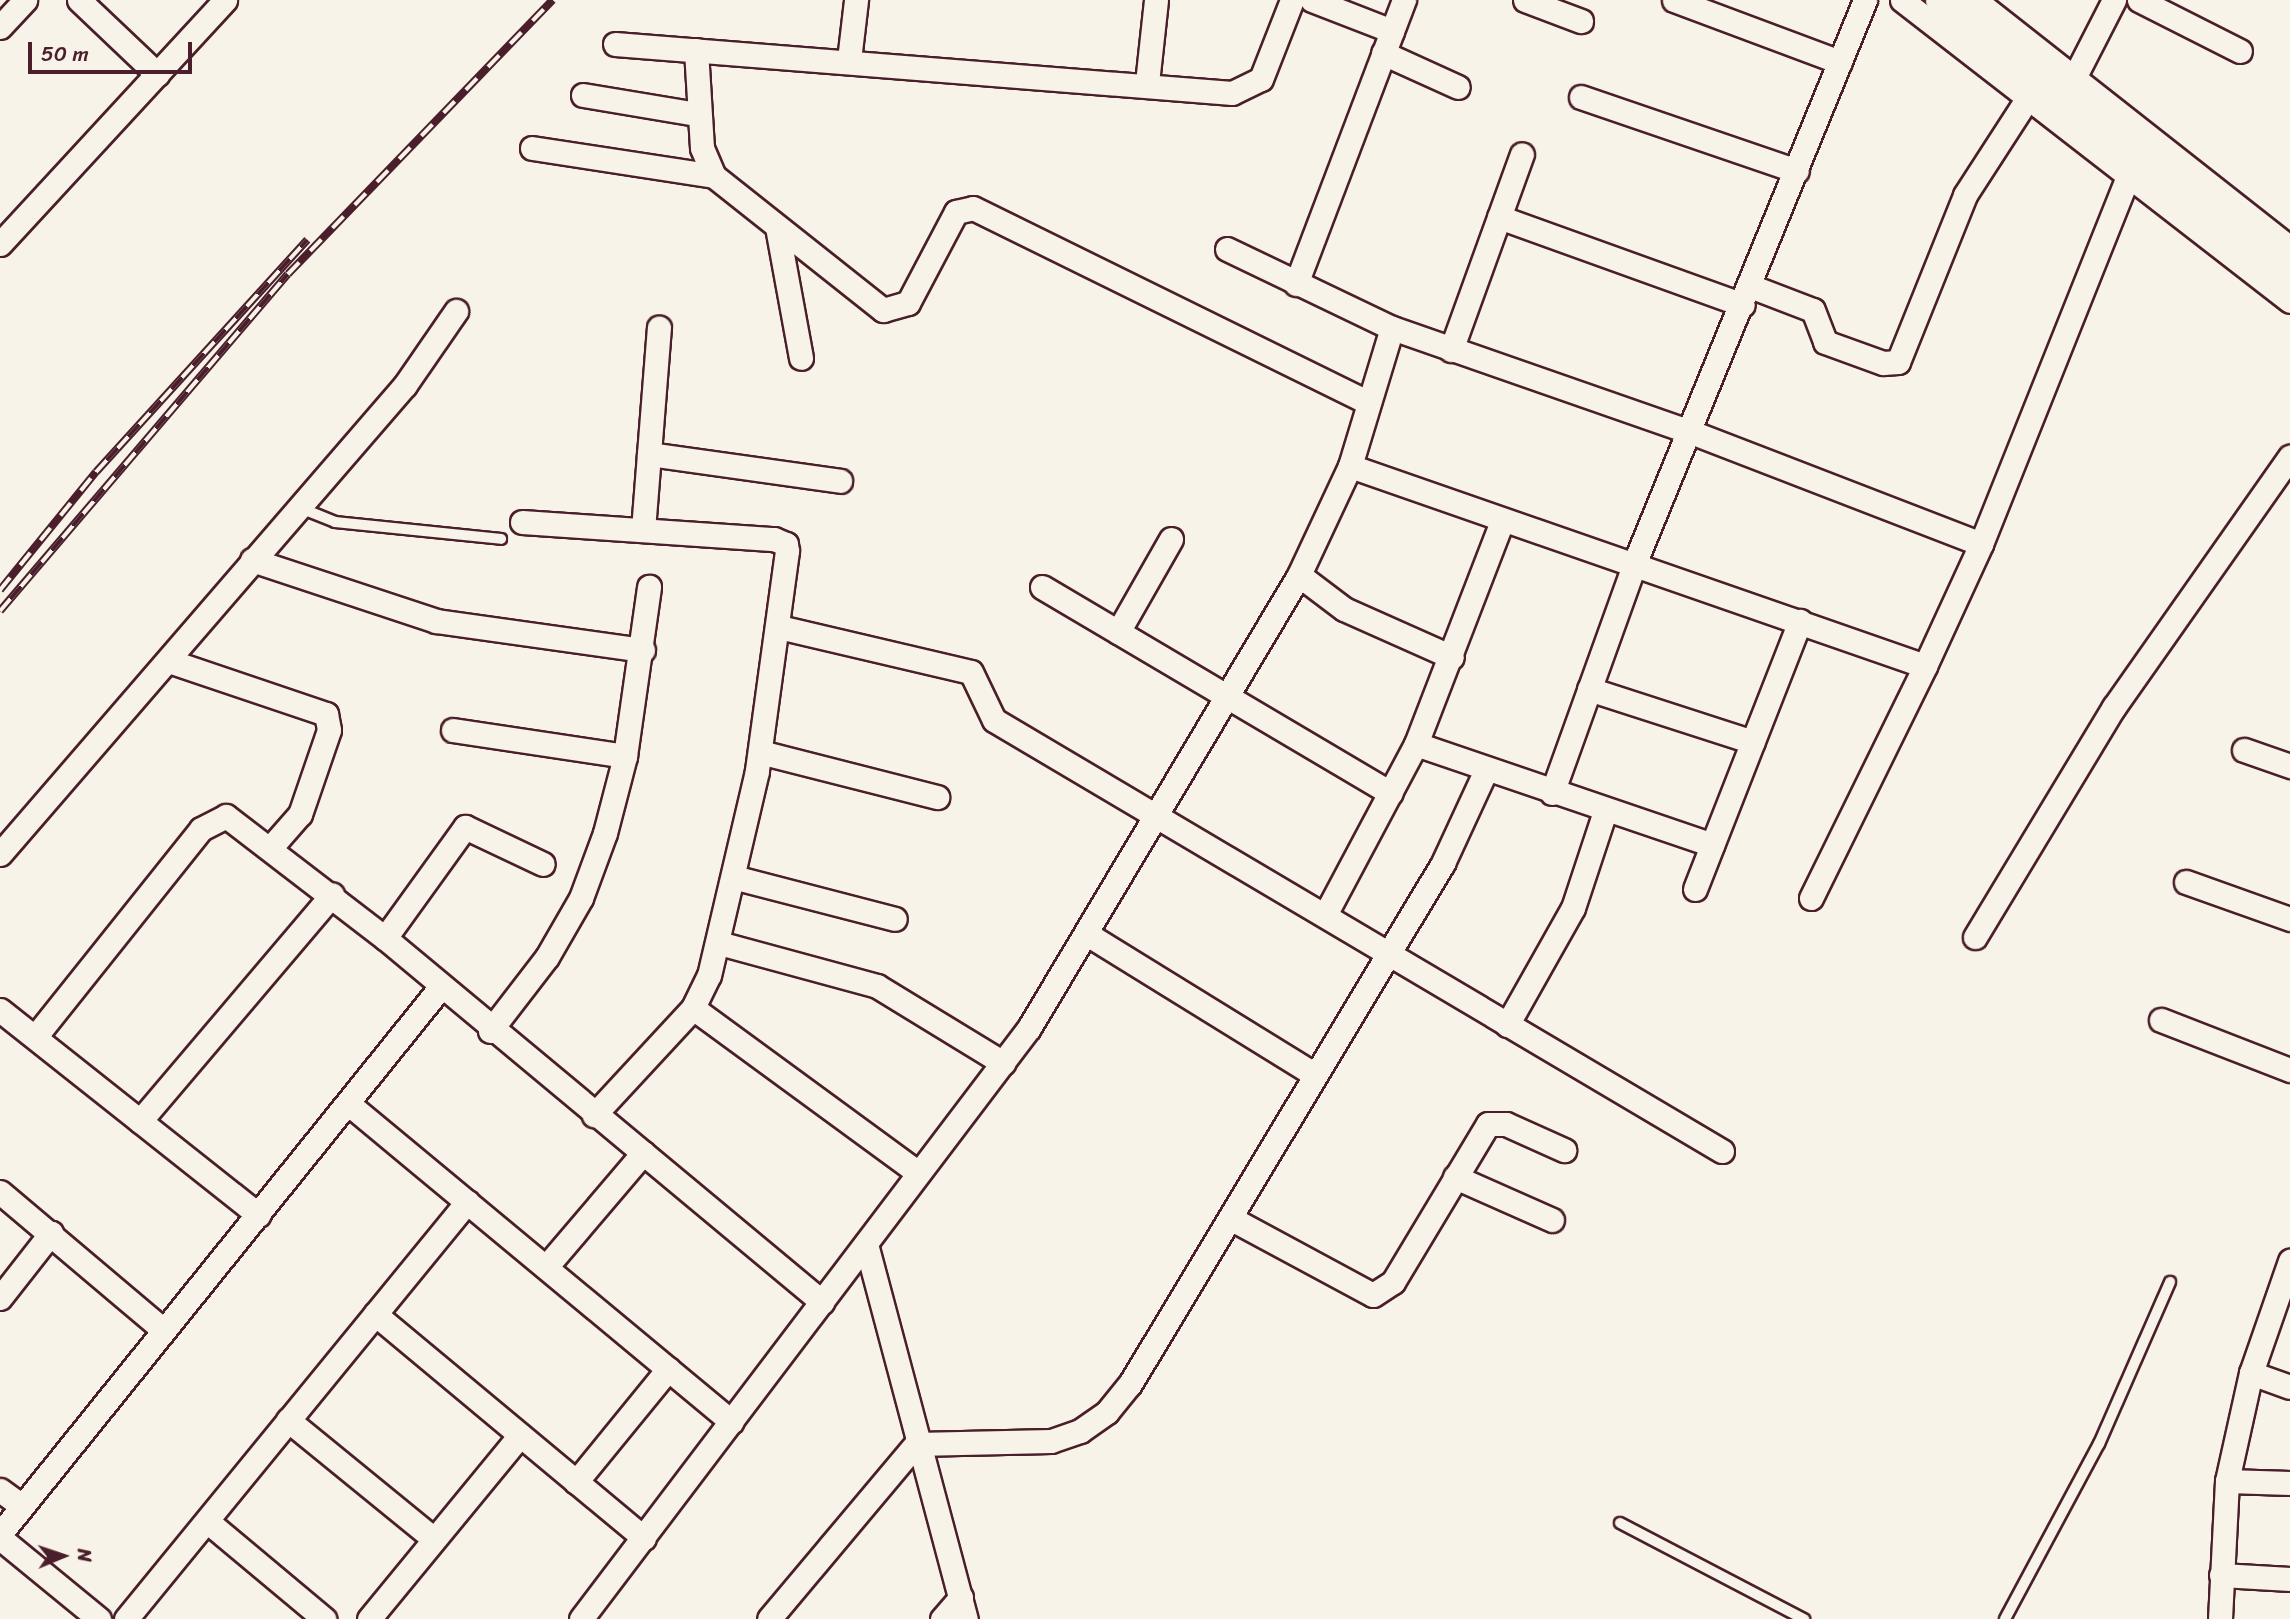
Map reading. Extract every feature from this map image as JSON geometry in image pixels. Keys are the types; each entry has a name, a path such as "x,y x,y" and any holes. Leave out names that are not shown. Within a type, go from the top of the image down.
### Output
{"main road":[{"path":"1942,0 2290,274"}],"street":[{"path":"0,27 25,0"},
{"path":"79,0 157,74"},
{"path":"0,244 225,0"},
{"path":"849,60 856,0"},
{"path":"1147,83 1156,0"},
{"path":"615,44 1147,83 1232,93 1254,88 1292,0"},
{"path":"1312,0 1392,31"},
{"path":"1296,284 1404,0"},
{"path":"1525,0 1581,21"},
{"path":"1674,0 1840,62"},
{"path":"1552,793 1636,562 1865,0"},
{"path":"1902,0 2290,301"},
{"path":"1975,0 2290,248"},
{"path":"2074,78 2113,0"},
{"path":"2139,0 2240,51"},
{"path":"696,50 697,114 715,176"},
{"path":"1384,53 1458,87"},
{"path":"583,95 697,114"},
{"path":"1581,97 1797,171"},
{"path":"1499,217 1746,295 1813,310 1825,342 1883,363 1898,362 1965,195 2027,99"},
{"path":"532,148 715,176 871,303 896,310 922,283 956,212 973,208 1369,403"},
{"path":"1451,350 1522,154"},
{"path":"1811,898 1925,666 1981,544 2128,176"},
{"path":"777,227 801,358"},
{"path":"1227,249 1392,328 1691,432 1981,544"},
{"path":"0,854 405,385 456,311"},
{"path":"643,530 659,328"},
{"path":"581,1619 866,1244 917,1172 1003,1063 1087,934 1231,698 1300,575 1350,466 1392,328"},
{"path":"649,454 840,481"},
{"path":"1976,937 2114,707 2290,457"},
{"path":"1350,466 1502,521 1636,562 1925,666"},
{"path":"1325,915 1416,744 1452,657 1502,521"},
{"path":"522,522 781,540 787,551 779,627 760,752 719,943 693,1008 594,1115"},
{"path":"1118,632 1171,539"},
{"path":"252,561 436,621 643,650"},
{"path":"1300,575 1344,609 1452,657"},
{"path":"490,1031 547,957 581,898 625,756 643,650 649,587"},
{"path":"1042,587 1391,793"},
{"path":"1695,889 1800,621"},
{"path":"779,627 971,672 988,715 1157,818 1722,1151"},
{"path":"169,661 326,714 329,730 300,814 272,846"},
{"path":"1589,689 1753,741"},
{"path":"453,730 625,756"},
{"path":"1416,744 1552,793 1712,845"},
{"path":"2244,750 2290,766"},
{"path":"760,752 937,797"},
{"path":"769,1619 916,1444 1051,1441 1089,1425 1130,1384 1443,863 1486,770"},
{"path":"1507,1025 1573,908 1605,811"},
{"path":"35,1037 211,820 237,820 385,938 439,989 643,1153 822,1302"},
{"path":"385,938 465,827 543,864"},
{"path":"733,877 895,919"},
{"path":"2186,881 2290,919"},
{"path":"140,1121 332,895"},
{"path":"1087,934 1315,1074"},
{"path":"719,943 877,986 1003,1063"},
{"path":"99,1619 0,1536 162,1329 350,1105 439,989"},
{"path":"693,1008 917,1172"},
{"path":"0,1010 259,1215"},
{"path":"2161,1020 2290,1070"},
{"path":"350,1105 732,1422"},
{"path":"1230,1218 1373,1295 1393,1282 1488,1124 1506,1124 1564,1150"},
{"path":"546,1268 643,1153"},
{"path":"1455,1177 1552,1220"},
{"path":"0,1192 162,1329"},
{"path":"126,1619 467,1202"},
{"path":"0,1298 51,1233"},
{"path":"866,1244 916,1444 963,1608 942,1619"},
{"path":"2220,1619 2227,1481 2251,1373 2289,1265"},
{"path":"375,1314 644,1538"},
{"path":"576,1482 668,1369"},
{"path":"2251,1373 2290,1387"},
{"path":"288,1420 434,1539"},
{"path":"369,1619 520,1435"},
{"path":"2227,1481 2290,1483"},
{"path":"0,1490 22,1506"},
{"path":"206,1521 324,1619"},
{"path":"2221,1575 2290,1579"}],"lane":[{"path":"298,507 335,522 501,540"},
{"path":"2006,1619 2099,1444 2170,1282"},
{"path":"1620,1523 1804,1619"}],"railway":[{"path":"0,611 288,274 553,0"},
{"path":"0,590 96,472 307,240"}]}
